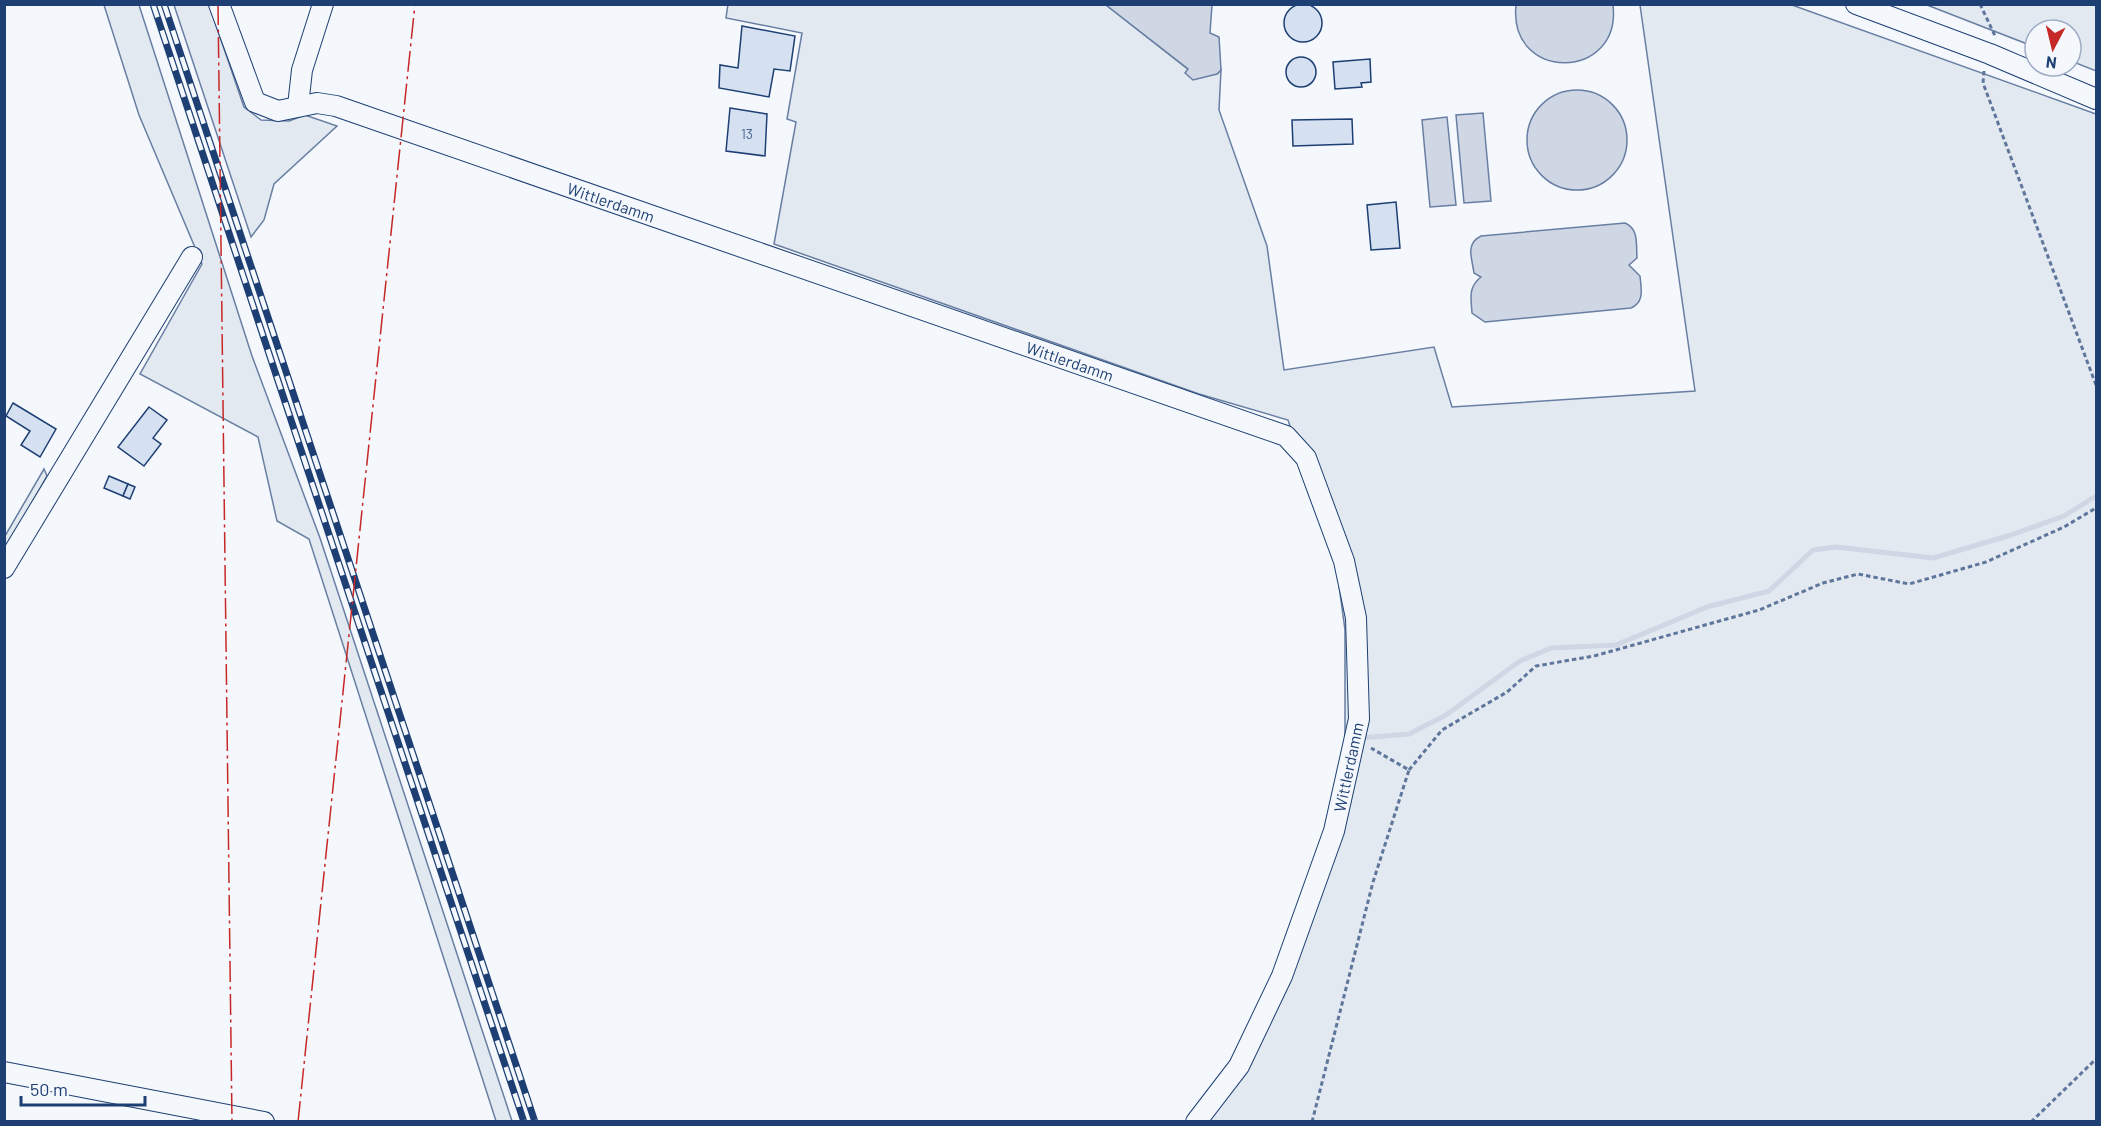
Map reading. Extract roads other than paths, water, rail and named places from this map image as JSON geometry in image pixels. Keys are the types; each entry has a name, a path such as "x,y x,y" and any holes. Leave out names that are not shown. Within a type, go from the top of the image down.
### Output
{"street":[{"name":"Wittlerdamm","path":"219,4 255,102 278,111 317,104 336,106 1286,436 1306,458 1344,561 1356,618 1359,719 1334,831 1282,976 1239,1066 1196,1122"},
{"path":"298,106 302,70 323,4"},
{"path":"1856,4 1993,47 2097,99"},
{"path":"4,568 192,257"},
{"path":"4,1072 264,1122"}],"waterway":[{"path":"1360,738 1409,734 1446,715 1520,661 1551,648 1616,645 1707,607 1769,591 1813,550 1836,547 1933,558 2011,535 2064,516 2096,496"}],"railway":[{"path":"153,4 524,1122"},
{"path":"164,4 535,1122"}]}
